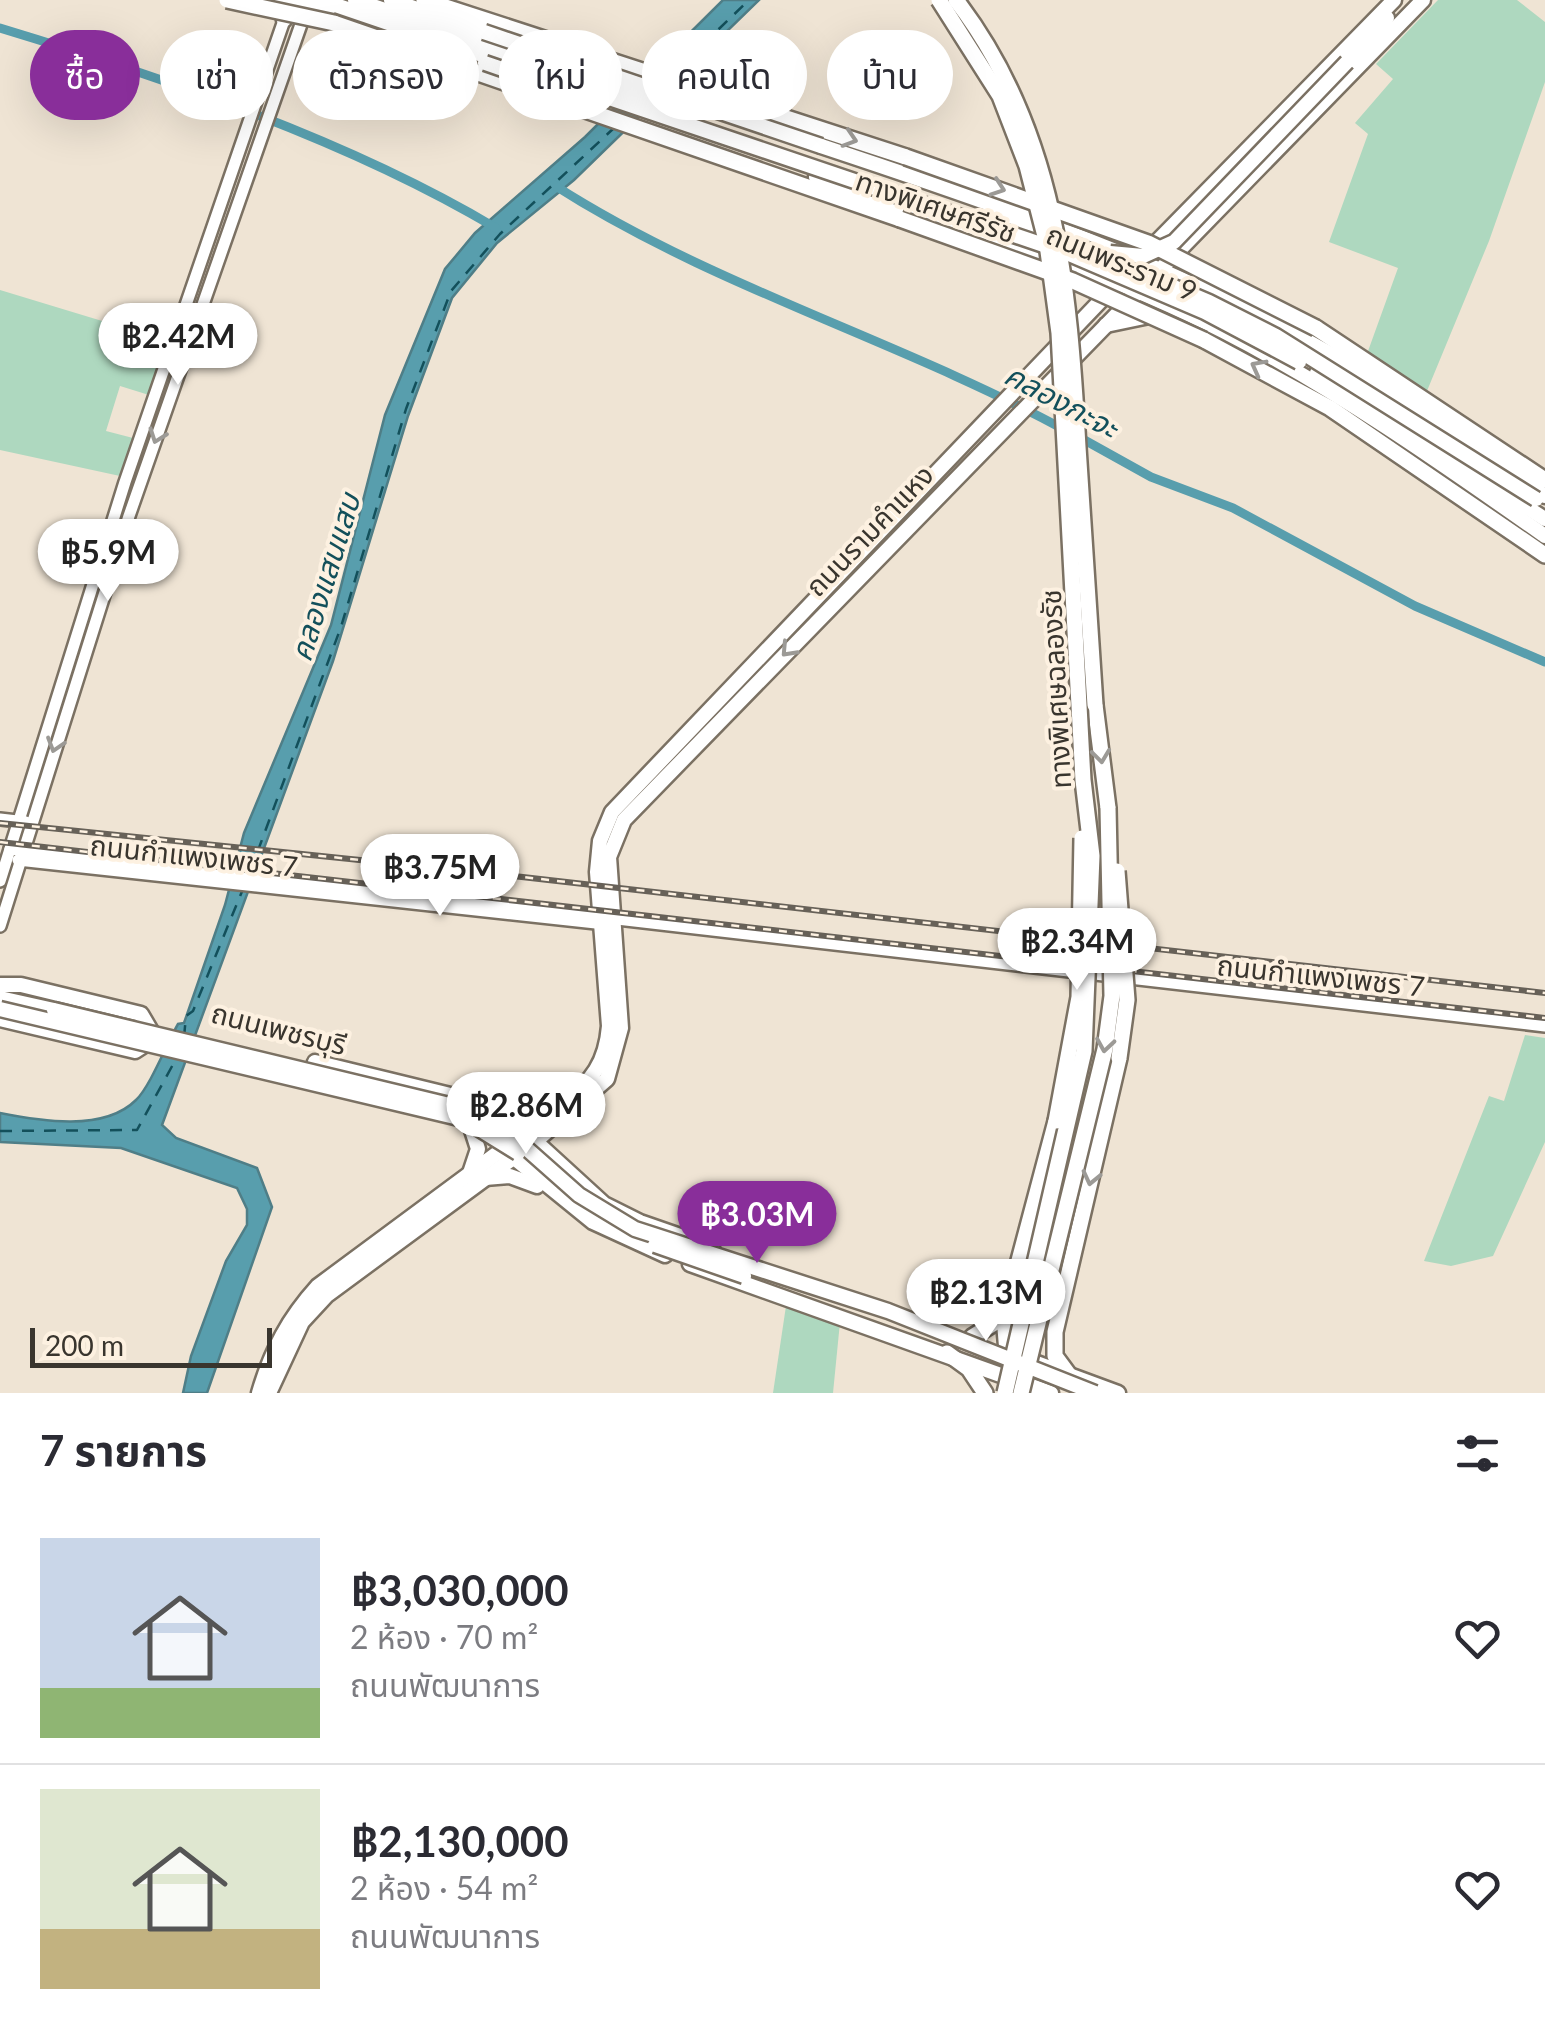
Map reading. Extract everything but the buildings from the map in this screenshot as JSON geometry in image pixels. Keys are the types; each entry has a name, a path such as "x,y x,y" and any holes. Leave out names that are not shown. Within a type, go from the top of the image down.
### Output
{"highway":[{"path":"227,0 334,23"},
{"name":"ทางพิเศษศรีรัช","path":"266,0 1116,298 1317,400 1545,554"},
{"name":"ทางพิเศษศรีรัช","path":"424,0 990,185 1148,243 1229,281 1344,345 1545,480"},
{"name":"ทางพิเศษฉลองรัช","path":"938,0 1000,96 1027,166 1047,244 1059,334 1092,889 1084,1052 1009,1387"},
{"name":"ทางพิเศษฉลองรัช","path":"956,0 1015,93 1042,168 1061,248 1071,332 1095,704 1108,808 1112,996 1106,1049 1009,1387"},
{"path":"1007,1352 1004,1317 1056,1122 1079,997 1083,780"},
{"path":"1069,1375 1055,1356 1055,1332 1119,1058 1128,1000 1125,928 1108,808"},
{"path":"972,1337 1004,1317"},
{"path":"1031,1360 1055,1332"},
{"path":"940,1350 969,1369 1009,1387"}],"main road":[{"path":"281,0 284,20"},
{"name":"ถนนพระราม 9","path":"355,0 1163,270 1311,343 1400,396 1539,502 1545,519"},
{"name":"ถนนพระราม 9","path":"391,0 821,146 1080,241 1276,336 1539,502"},
{"path":"1080,241 1143,256 1174,242 1347,62 1398,0"},
{"name":"ถนนรามคำแหง","path":"1040,379 1090,313 1174,220 1398,0"},
{"name":"ถนนรามคำแหง","path":"605,921 609,857 615,834 636,806 678,767 996,423 1163,270 1423,0"},
{"name":"ถนนพระราม 9","path":"310,1 1067,253 1271,346 1539,502"},
{"name":"ถนนพระราม 9","path":"310,1 391,30"},
{"path":"439,16 477,20 603,63 610,69 609,92 602,100 587,104 479,67"},
{"name":"ถนนพระราม 9","path":"479,61 1086,273 1198,319 1302,374 1545,536"},
{"path":"1080,241 1129,240 1152,235 1174,220"},
{"path":"1192,239 1197,270 1217,295"},
{"path":"1086,273 1094,295 1090,313"},
{"path":"1106,325 1152,315 1198,319"},
{"path":"1302,374 1298,356 1311,343"},
{"name":"ถนนรามคำแหง","path":"508,1153 607,1080 619,1048 597,853 605,825 622,800 666,755 915,510"},
{"path":"666,755 678,767"},
{"path":"0,986 22,985 141,1014 151,1031 149,1042 135,1051 0,1018"},
{"name":"ถนนเพชรบุรี","path":"0,986 55,1006 446,1108"},
{"name":"ถนนเพชรบุรี","path":"0,998 55,1006 315,1062 480,1102 530,1136 581,1187 628,1216 972,1337 1118,1393"},
{"name":"ถนนเพชรบุรี","path":"0,1010 446,1108"},
{"name":"ถนนเพชรบุรี","path":"0,1018 471,1127 508,1153 555,1195"},
{"path":"198,1048 344,1084 380,1104"},
{"path":"344,1084 369,1076"},
{"path":"480,1102 527,1110 569,1107"},
{"path":"555,1164 554,1134 569,1107"},
{"path":"446,1108 492,1133 573,1200 632,1238 940,1350 1009,1387 1051,1393"},
{"path":"446,1108 496,1124 579,1194 635,1229 888,1311 1095,1393"},
{"path":"470,1173 478,1148 471,1127"},
{"path":"269,1393 292,1315 318,1286 470,1173 508,1153"},
{"path":"256,1393 279,1352 326,1295 485,1178 508,1153"},
{"path":"485,1178 520,1178 555,1195 618,1236 788,1300 940,1350"},
{"path":"618,1236 620,1222 628,1216"},
{"path":"277,1393 279,1352"},
{"path":"1007,1352 1009,1387"},
{"path":"1009,1387 1031,1360"}],"street":[{"path":"0,926 16,855 125,482 290,0"},
{"path":"24,828 310,1"},
{"path":"220,206 235,212"},
{"path":"0,819 24,828"},
{"path":"0,832 24,828"},
{"path":"0,881 16,855"},
{"name":"ถนนกำแพงเพชร 7","path":"16,855 1545,1026"}],"green space":[{"path":"1438,0 1517,0 1545,22 1545,82 1489,241 1422,403 1363,365 1398,268 1329,242 1368,134 1355,123 1393,79 1376,64"},
{"path":"0,290 168,341 149,395 120,386 106,431 133,438 120,476 0,450"},
{"path":"1525,1035 1545,1038 1545,1142 1493,1256 1451,1266 1424,1261 1489,1096 1504,1101"},
{"path":"786,1306 840,1322 833,1393 773,1393"}],"water":[{"path":"723,0 759,0 728,30 693,30"},
{"path":"642,80 642,114 574,180 497,243 452,298 408,416 333,661 162,1125 176,1138 257,1168 272,1207 207,1393 183,1393 191,1356 226,1261 247,1225 247,1209 237,1188 121,1148 0,1142 0,1113 71,1122 107,1117 136,1100 147,1085 178,1024 184,1023 225,905 244,833 331,625 385,415 445,269 475,233 602,120 622,120 622,100"}],"waterway":[{"path":"0,28 190,90 318,139 439,196 496,228"},
{"name":"คลองกะจะ","path":"554,185 678,254 937,368 1065,430"},
{"name":"คลองกะจะ","path":"1079,437 1151,477 1233,508 1415,606 1545,662"}],"ferry route":[{"path":"718,30 749,0"},
{"path":"250,872 341,627 406,409 451,291 500,234 614,128"},
{"path":"184,1037 186,1016 193,1011 243,889"},
{"path":"0,1131 137,1130 176,1059"}],"railway":[{"path":"0,823 496,874 1545,993"},
{"path":"0,842 1545,1018"}],"water label":[{"name":"คลองแสนแสบ","path":"324,577"}]}
